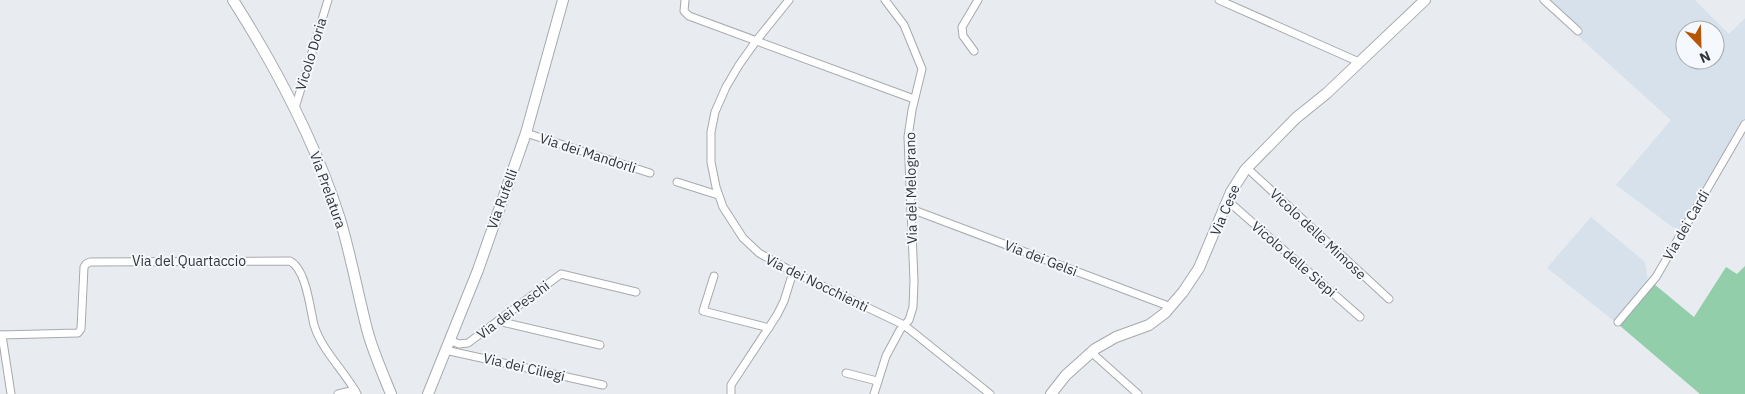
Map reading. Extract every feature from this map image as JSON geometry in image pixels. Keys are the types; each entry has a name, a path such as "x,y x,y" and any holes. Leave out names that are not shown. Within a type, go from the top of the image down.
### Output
{"street":[{"name":"Via Prelatura","path":"234,0 265,51 295,108 320,164 337,210 350,254 369,335 391,394"},
{"name":"Vicolo Doria","path":"295,108 328,0"},
{"name":"Via Rufelli","path":"428,394 478,270 526,133 564,0"},
{"path":"685,0 684,11 688,15 914,99"},
{"name":"Via dei Nocchienti","path":"789,0 756,41 726,87 713,119 712,174 725,211 752,248 763,256 904,325 990,394"},
{"name":"Via del Melograno","path":"874,394 888,352 910,317 913,305 908,137 914,99 921,75 921,63 902,23 885,0"},
{"path":"974,51 963,36 962,27 978,0"},
{"path":"1219,0 1359,62"},
{"path":"1544,0 1578,31"},
{"name":"Via Cese","path":"1051,394 1066,375 1091,352 1116,337 1152,324 1162,316 1190,284 1201,264 1236,184 1247,168 1301,114 1327,93 1422,1"},
{"name":"Via dei Cardi","path":"1618,322 1656,277 1745,124"},
{"name":"Via dei Mandorli","path":"526,133 650,173"},
{"name":"Vicolo delle Mimose","path":"1247,168 1389,299"},
{"path":"677,182 718,195"},
{"name":"Vicolo delle Siepi","path":"1228,201 1360,317"},
{"name":"Via dei Gelsi","path":"910,209 1171,306"},
{"name":"Via del Quartaccio","path":"1,335 74,334 80,332 82,328 84,268 90,262 290,260 295,264 302,276 314,324 320,338 356,392"},
{"path":"731,394 731,385 769,328 784,301 793,272"},
{"name":"Via dei Peschi","path":"447,345 468,343 561,274 636,292"},
{"path":"714,276 702,311 769,328"},
{"path":"498,321 600,345"},
{"path":"1,335 11,394"},
{"name":"Via dei Ciliegi","path":"447,345 603,385"},
{"path":"1091,352 1138,394"},
{"path":"846,373 878,382"},
{"path":"338,394 356,392"}],"shaded area":[{"path":"1538,0 1695,0 1715,20 1675,20 1675,70 1725,70 1725,30 1729,34 1745,18 1745,122 1681,229 1674,228 1616,185 1671,120"},
{"path":"1591,217 1645,262 1648,282 1614,321 1547,268"}],"green space":[{"path":"1745,266 1745,394 1700,394 1619,325 1654,284 1694,317 1726,267 1737,274"}]}
